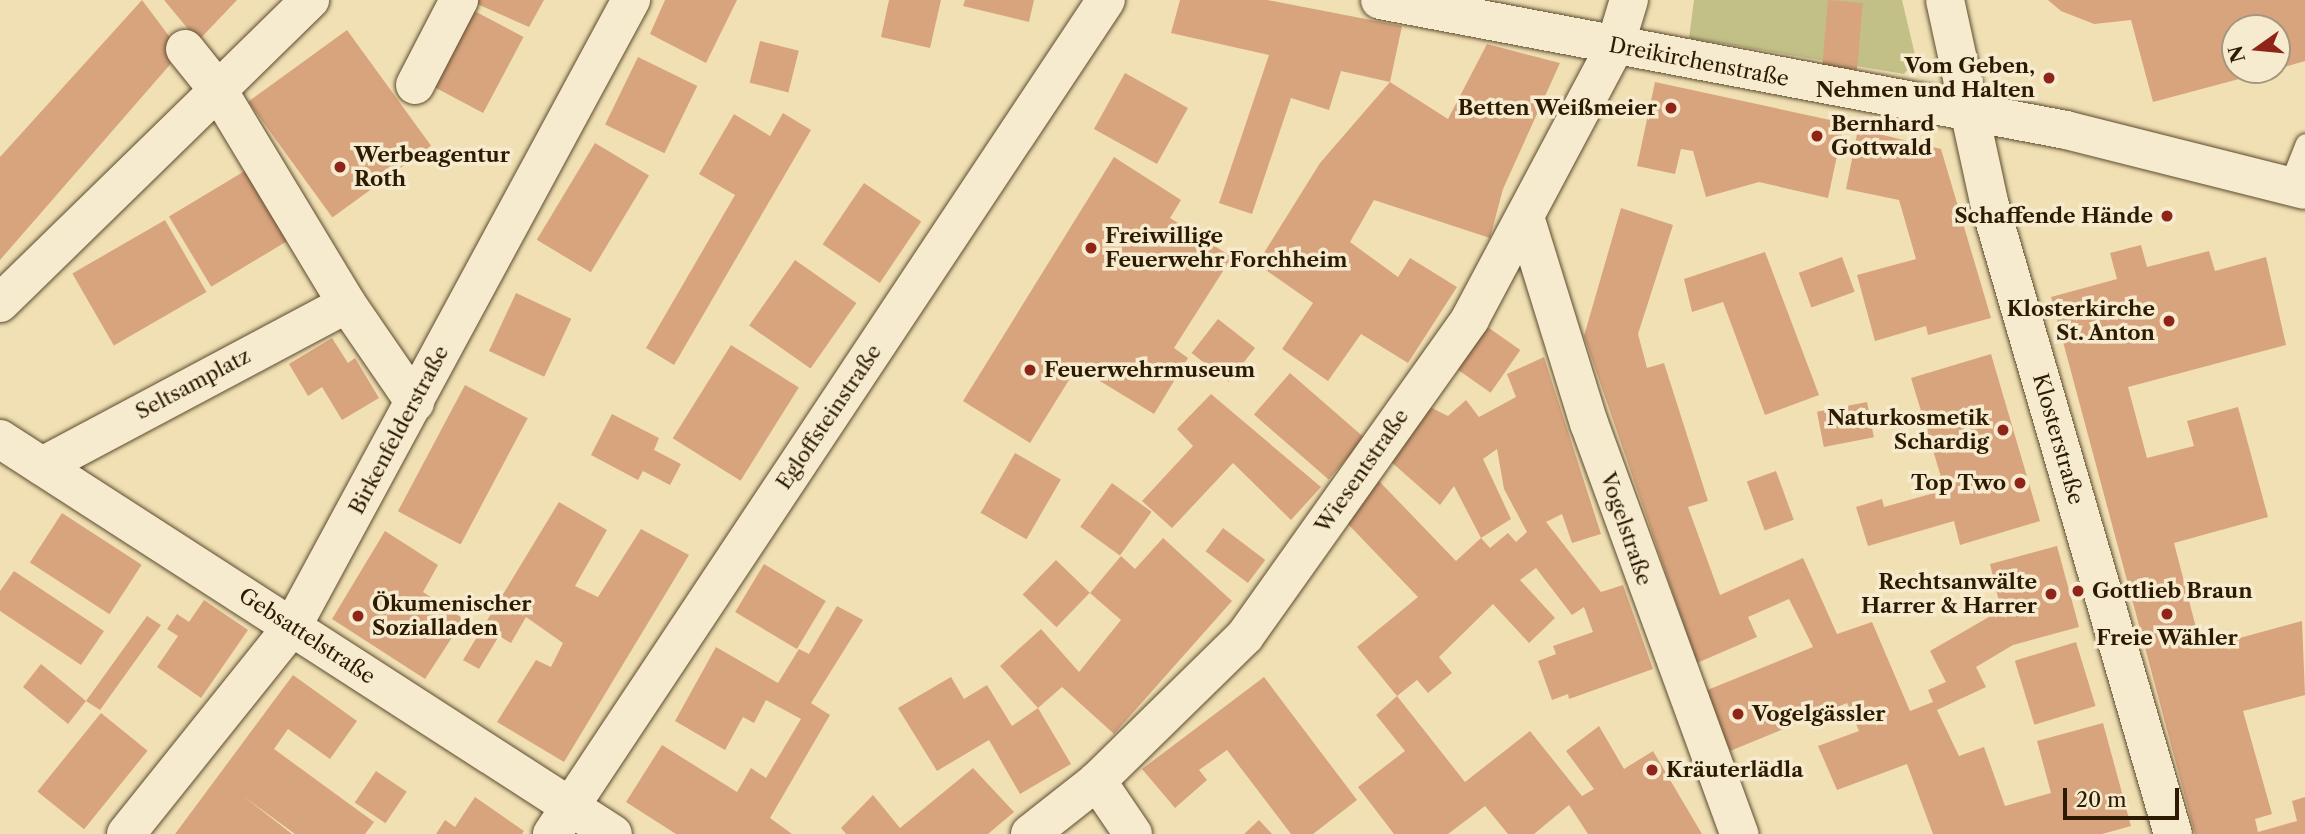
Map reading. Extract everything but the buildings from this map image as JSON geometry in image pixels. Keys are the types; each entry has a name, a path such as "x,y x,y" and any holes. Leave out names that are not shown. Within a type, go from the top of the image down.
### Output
{"street":[{"path":"0,303 310,0"},
{"path":"415,85 459,0"},
{"name":"Birkenfelderstraße","path":"127,834 292,627 631,0"},
{"name":"Egloffsteinstraße","path":"562,820 1106,0"},
{"name":"Dreikirchenstraße","path":"1380,0 1965,111 2297,188"},
{"name":"Wiesentstraße","path":"1030,834 1097,780 1245,636 1470,318 1526,220 1615,46 1629,0"},
{"name":"Klosterstraße","path":"1945,0 1965,111 2173,834"},
{"path":"185,49 218,90 346,304 415,403"},
{"name":"Vogelstraße","path":"1526,220 1589,423 1739,834"},
{"name":"Seltsamplatz","path":"42,466 346,304"},
{"name":"Gebsattelstraße","path":"0,439 292,627 562,820 613,834"},
{"path":"1097,780 1133,834"}],"lane":[{"path":"2297,188 2304,147"}],"shaded area":[{"path":"1694,0 1902,0 1916,59 1904,74 1689,38"}],"place":[{"name":"Vom Geben, Nehmen und Halten","path":"2049,78"},
{"name":"Betten Weißmeier","path":"1671,108"},
{"name":"Bernhard Gottwald","path":"1817,136"},
{"name":"Werbeagentur Roth","path":"340,167"},
{"name":"Schaffende Hände","path":"2167,216"},
{"name":"Freiwillige Feuerwehr Forchheim","path":"1091,248"},
{"name":"Klosterkirche St. Anton","path":"2169,321"},
{"name":"Feuerwehrmuseum","path":"1030,370"},
{"name":"Naturkosmetik Schardig","path":"2003,430"},
{"name":"Top Two","path":"2020,483"},
{"name":"Gottlieb Braun","path":"2078,591"},
{"name":"Rechtsanwälte Harrer & Harrer","path":"2051,594"},
{"name":"Freie Wähler","path":"2167,614"},
{"name":"Ökumenischer Sozialladen","path":"358,616"},
{"name":"Vogelgässler","path":"1738,714"},
{"name":"Kräuterlädla","path":"1652,770"}]}
